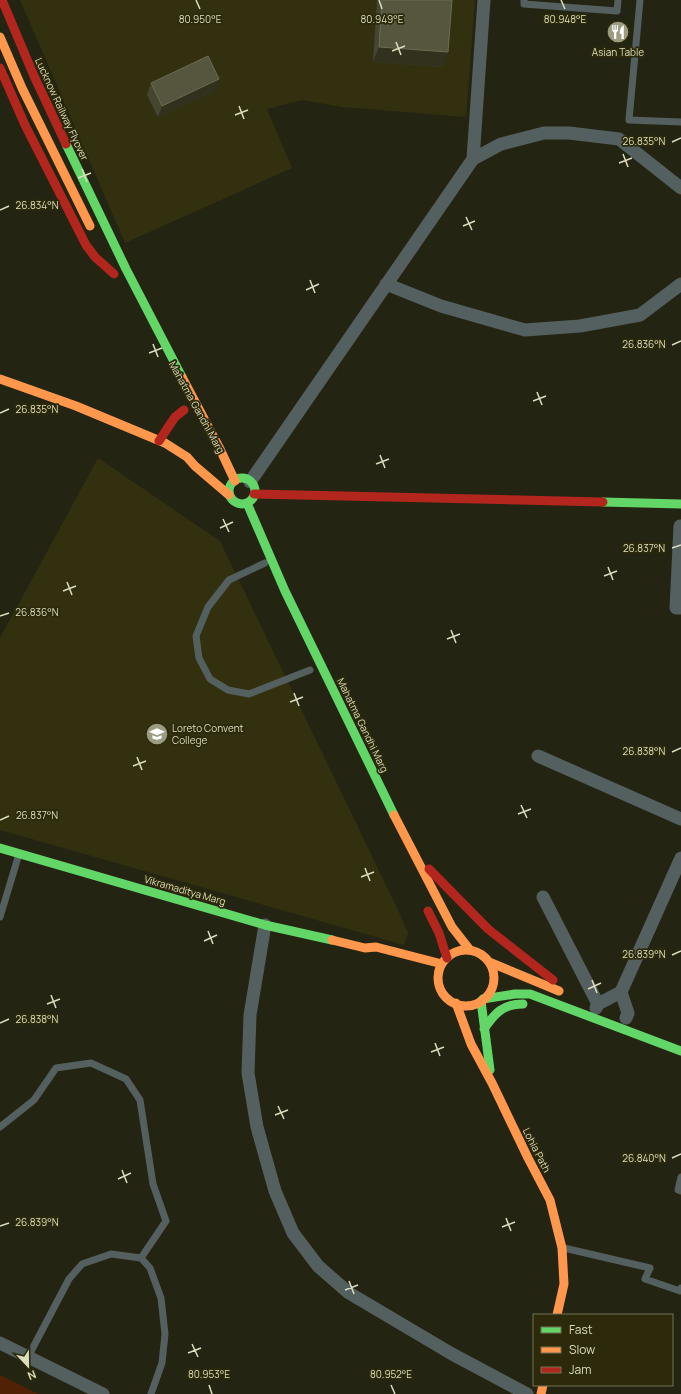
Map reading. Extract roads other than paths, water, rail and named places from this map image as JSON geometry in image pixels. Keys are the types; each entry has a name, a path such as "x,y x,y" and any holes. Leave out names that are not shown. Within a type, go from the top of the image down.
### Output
{"main road":[{"name":"Lucknow Railway Flyover","path":"2,0 34,76 118,241 126,269"},
{"path":"0,37 22,88 94,235"},
{"path":"0,68 25,125 86,245 95,257 115,277 101,249"},
{"name":"Mahatma Gandhi Marg","path":"126,269 219,447 233,482"},
{"path":"0,379 76,406 159,441 187,457 195,466 230,495 234,502 244,503 250,501 252,488"},
{"path":"159,441 175,417 184,409"},
{"name":"Mahatma Gandhi Marg","path":"218,465 233,482"},
{"path":"181,466 195,466"},
{"path":"230,495 229,491 233,482 243,479 252,488 681,504"},
{"path":"244,503 264,563 289,620"},
{"name":"Mahatma Gandhi Marg","path":"244,503 285,591 415,857 452,927 470,950"},
{"name":"Vikramaditya Marg","path":"0,848 265,925 365,948 376,947 444,961"},
{"path":"415,857 424,864 488,929 552,979 567,995 489,962 482,955 470,950 461,950 451,954 434,974 442,993 450,1000 460,1005 471,1005 482,1000 515,994 530,994 624,1020 681,1051"},
{"path":"426,906 439,933 444,961"},
{"path":"365,948 372,956"},
{"path":"482,1000 489,994 493,983 493,973 489,962"},
{"path":"482,1000 484,1029 492,1083"},
{"name":"Lohia Path","path":"456,1003 471,1044 550,1200 562,1248 564,1284 557,1314"},
{"path":"484,1029 494,1014 505,1006 518,1003 533,1005 582,1020 624,1020"}],"street":[{"path":"473,159 484,0"},
{"path":"252,488 386,284 473,159 501,144 544,133 569,133 619,139 681,188"},
{"path":"386,284 441,306 524,330 580,326 640,315 681,284"},
{"path":"680,526 676,608 681,608"},
{"path":"538,756 681,819"},
{"path":"543,897 597,1007 621,992 676,885 681,858"},
{"path":"265,925 250,1014 248,1073 257,1127 275,1191 293,1233 318,1266 349,1293 452,1354 527,1394"},
{"path":"621,992 628,1013 624,1020"},
{"path":"0,1343 102,1394"}],"lane":[{"path":"524,0 524,4 617,11 618,0"},
{"path":"640,0 629,120 681,122"},
{"path":"264,563 229,580 208,607 196,636 199,658 210,679 228,690 249,694 310,670"},
{"path":"0,917 20,854"},
{"path":"0,1127 34,1100 56,1068 91,1063 126,1079 140,1100 153,1184 166,1220 141,1258"},
{"path":"681,1177 678,1190 681,1191"},
{"path":"562,1248 650,1268 645,1279 680,1291 681,1288"},
{"path":"28,1357 69,1279 82,1264 111,1254 141,1258 150,1268 161,1298 165,1334 162,1363 151,1394"}],"place":[{"name":"Asian Table","path":"618,32"},
{"name":"Loreto Convent College","path":"157,734"}]}
